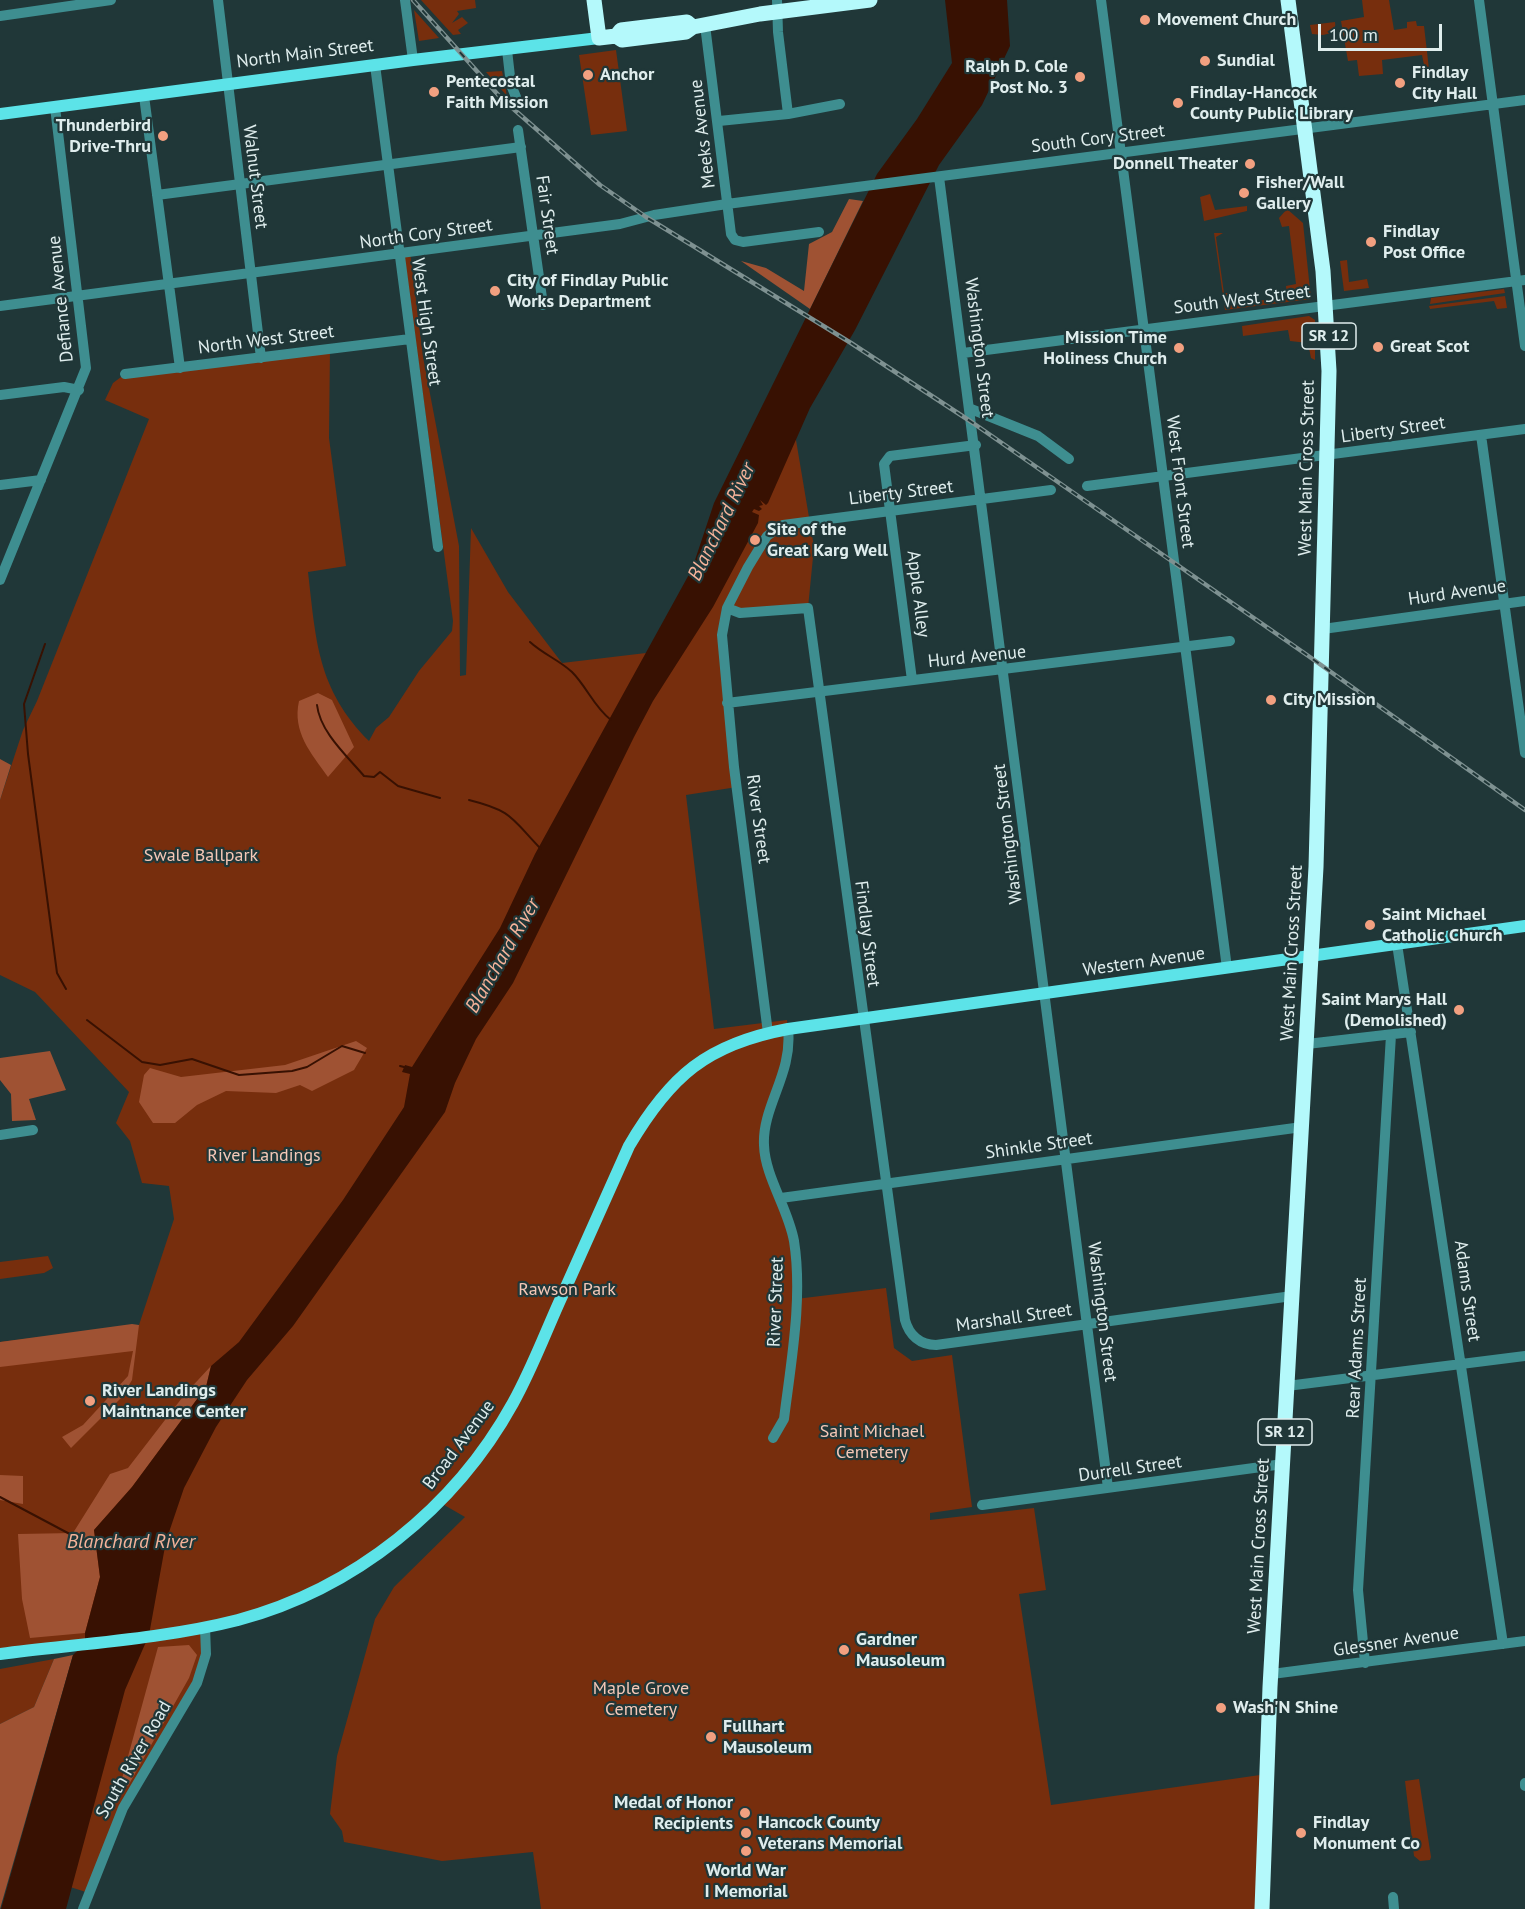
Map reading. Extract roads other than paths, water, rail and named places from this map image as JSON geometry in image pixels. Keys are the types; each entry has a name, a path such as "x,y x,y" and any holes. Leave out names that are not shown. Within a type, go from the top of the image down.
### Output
{"highway":[{"path":"594,0 599,38"},
{"name":"North Main Street","path":"599,38 616,36 622,40 665,36 778,6 870,0"},
{"name":"West Main Cross Street","path":"1262,1909 1287,1386 1312,956 1327,455 1327,305 1288,0"}],"main road":[{"name":"North Main Street","path":"0,114 599,38"},
{"name":"Western Avenue","path":"768,1033 1525,926"},
{"name":"Broad Avenue","path":"0,1654 205,1627 261,1613 324,1587 388,1547 439,1502 487,1443 512,1404 629,1146 651,1108 671,1085 707,1058 741,1041 768,1033"}],"street":[{"path":"0,16 111,0"},
{"name":"Walnut Street","path":"218,0 261,358"},
{"path":"405,0 413,60"},
{"name":"West Front Street","path":"1101,0 1227,968"},
{"path":"1479,0 1492,104 1521,281 1525,346"},
{"path":"778,6 778,32 788,114"},
{"name":"Meeks Avenue","path":"699,26 719,121 727,204 734,238 743,242 819,232"},
{"path":"507,50 516,97"},
{"name":"West High Street","path":"375,65 438,547"},
{"path":"144,96 180,368"},
{"name":"South Cory Street","path":"855,188 1525,100"},
{"path":"719,121 788,114 840,104"},
{"name":"Defiance Avenue","path":"0,580 86,368 55,107"},
{"name":"Fair Street","path":"518,130 543,305"},
{"path":"157,195 388,162 420,161 521,147"},
{"name":"Washington Street","path":"939,177 976,445 1108,1488"},
{"name":"North Cory Street","path":"0,306 534,236 620,224 654,215 727,204 855,188"},
{"name":"South West Street","path":"963,353 1521,281"},
{"name":"North West Street","path":"125,374 410,339"},
{"path":"0,395 64,387 79,390"},
{"path":"971,409 1038,436 1070,459"},
{"name":"Liberty Street","path":"1087,486 1525,429"},
{"path":"1481,435 1525,753"},
{"name":"Apple Alley","path":"912,680 885,464 890,456 976,445"},
{"path":"0,484 41,480"},
{"name":"Liberty Street","path":"727,608 763,542 777,528 790,524 1052,489"},
{"name":"Hurd Avenue","path":"1323,629 1525,601"},
{"name":"Findlay Street","path":"727,608 740,613 808,608 904,1320 910,1332 919,1341"},
{"name":"River Street","path":"727,608 722,635 727,704 768,1033"},
{"name":"Hurd Avenue","path":"727,704 1230,641"},
{"name":"Adams Street","path":"1397,944 1503,1644"},
{"name":"River Street","path":"773,1438 784,1419 796,1299 794,1245 767,1159 764,1141 790,1051 788,1029"},
{"path":"1307,1044 1411,1032"},
{"name":"Rear Adams Street","path":"1365,1663 1358,1590 1391,1035"},
{"name":"Shinkle Street","path":"781,1198 1302,1127"},
{"path":"0,1134 33,1130"},
{"name":"Marshall Street","path":"919,1341 936,1345 1292,1296"},
{"path":"1287,1386 1525,1356"},
{"name":"Durrell Street","path":"982,1505 1283,1464"},
{"name":"South River Road","path":"83,1909 123,1808 197,1683 206,1653 205,1627"},
{"name":"Glessner Avenue","path":"1272,1674 1525,1641"}],"water":[{"name":"Blanchard River","path":"945,0 1007,0 1010,46 982,105 939,165 855,330 810,408 768,503 766,505 760,500 763,505 759,506 762,509 759,511 754,509 752,512 759,515 758,523 713,607 653,701 513,983 476,1039 455,1083 445,1112 293,1326 247,1380 216,1427 184,1488 166,1541 149,1635 125,1690 66,1909 1,1909 73,1655 85,1643 85,1633 100,1577 94,1530 132,1487 206,1387 211,1366 239,1342 343,1200 404,1107 410,1074 402,1072 405,1065 412,1067 500,928 535,854 692,569 714,503 877,174 917,119 952,63"}],"waterway":[{"path":"530,642 572,672 611,720"},
{"path":"45,644 24,704 28,754 57,973 66,989"},
{"path":"317,705 323,725 342,752 364,776 374,777 380,772 398,786 440,798"},
{"path":"469,800 503,812 517,823 541,849"},
{"path":"87,1020 142,1062 160,1065 192,1059 239,1075 292,1071 307,1067 342,1046 365,1053"},
{"path":"400,1066 404,1067"},
{"path":"0,1497 98,1549"}],"railway":[{"path":"413,0 501,98 600,185 646,217 851,343 973,423 1525,810"}],"place":[{"name":"Movement Church","path":"1145,20"},
{"name":"Sundial","path":"1205,61"},
{"name":"Anchor","path":"588,75"},
{"name":"Ralph D. Cole Post No. 3","path":"1080,77"},
{"name":"Findlay City Hall","path":"1400,83"},
{"name":"Pentecostal Faith Mission","path":"434,92"},
{"name":"Findlay-Hancock County Public Library","path":"1178,103"},
{"name":"Thunderbird Drive-Thru","path":"163,136"},
{"name":"Donnell Theater","path":"1250,164"},
{"name":"Fisher/Wall Gallery","path":"1244,193"},
{"name":"Findlay Post Office","path":"1371,242"},
{"name":"City of Findlay Public Works Department","path":"495,291"},
{"name":"Great Scot","path":"1378,347"},
{"name":"Mission Time Holiness Church","path":"1179,348"},
{"name":"Site of the Great Karg Well","path":"755,540"},
{"name":"City Mission","path":"1271,700"},
{"name":"Saint Michael Catholic Church","path":"1370,925"},
{"name":"Saint Marys Hall (Demolished)","path":"1459,1010"},
{"name":"River Landings Maintnance Center","path":"90,1401"},
{"name":"Gardner Mausoleum","path":"844,1650"},
{"name":"Wash'N Shine","path":"1221,1708"},
{"name":"Fullhart Mausoleum","path":"711,1737"},
{"name":"Medal of Honor Recipients","path":"745,1813"},
{"name":"Hancock County Veterans Memorial","path":"746,1833"},
{"name":"Findlay Monument Co","path":"1301,1833"},
{"name":"World War I Memorial","path":"746,1851"}],"park label":[{"name":"Swale Ballpark","path":"201,856"},
{"name":"River Landings","path":"264,1156"},
{"name":"Rawson Park","path":"567,1290"},
{"name":"Saint Michael Cemetery","path":"872,1442"},
{"name":"Maple Grove Cemetery","path":"641,1699"}]}
